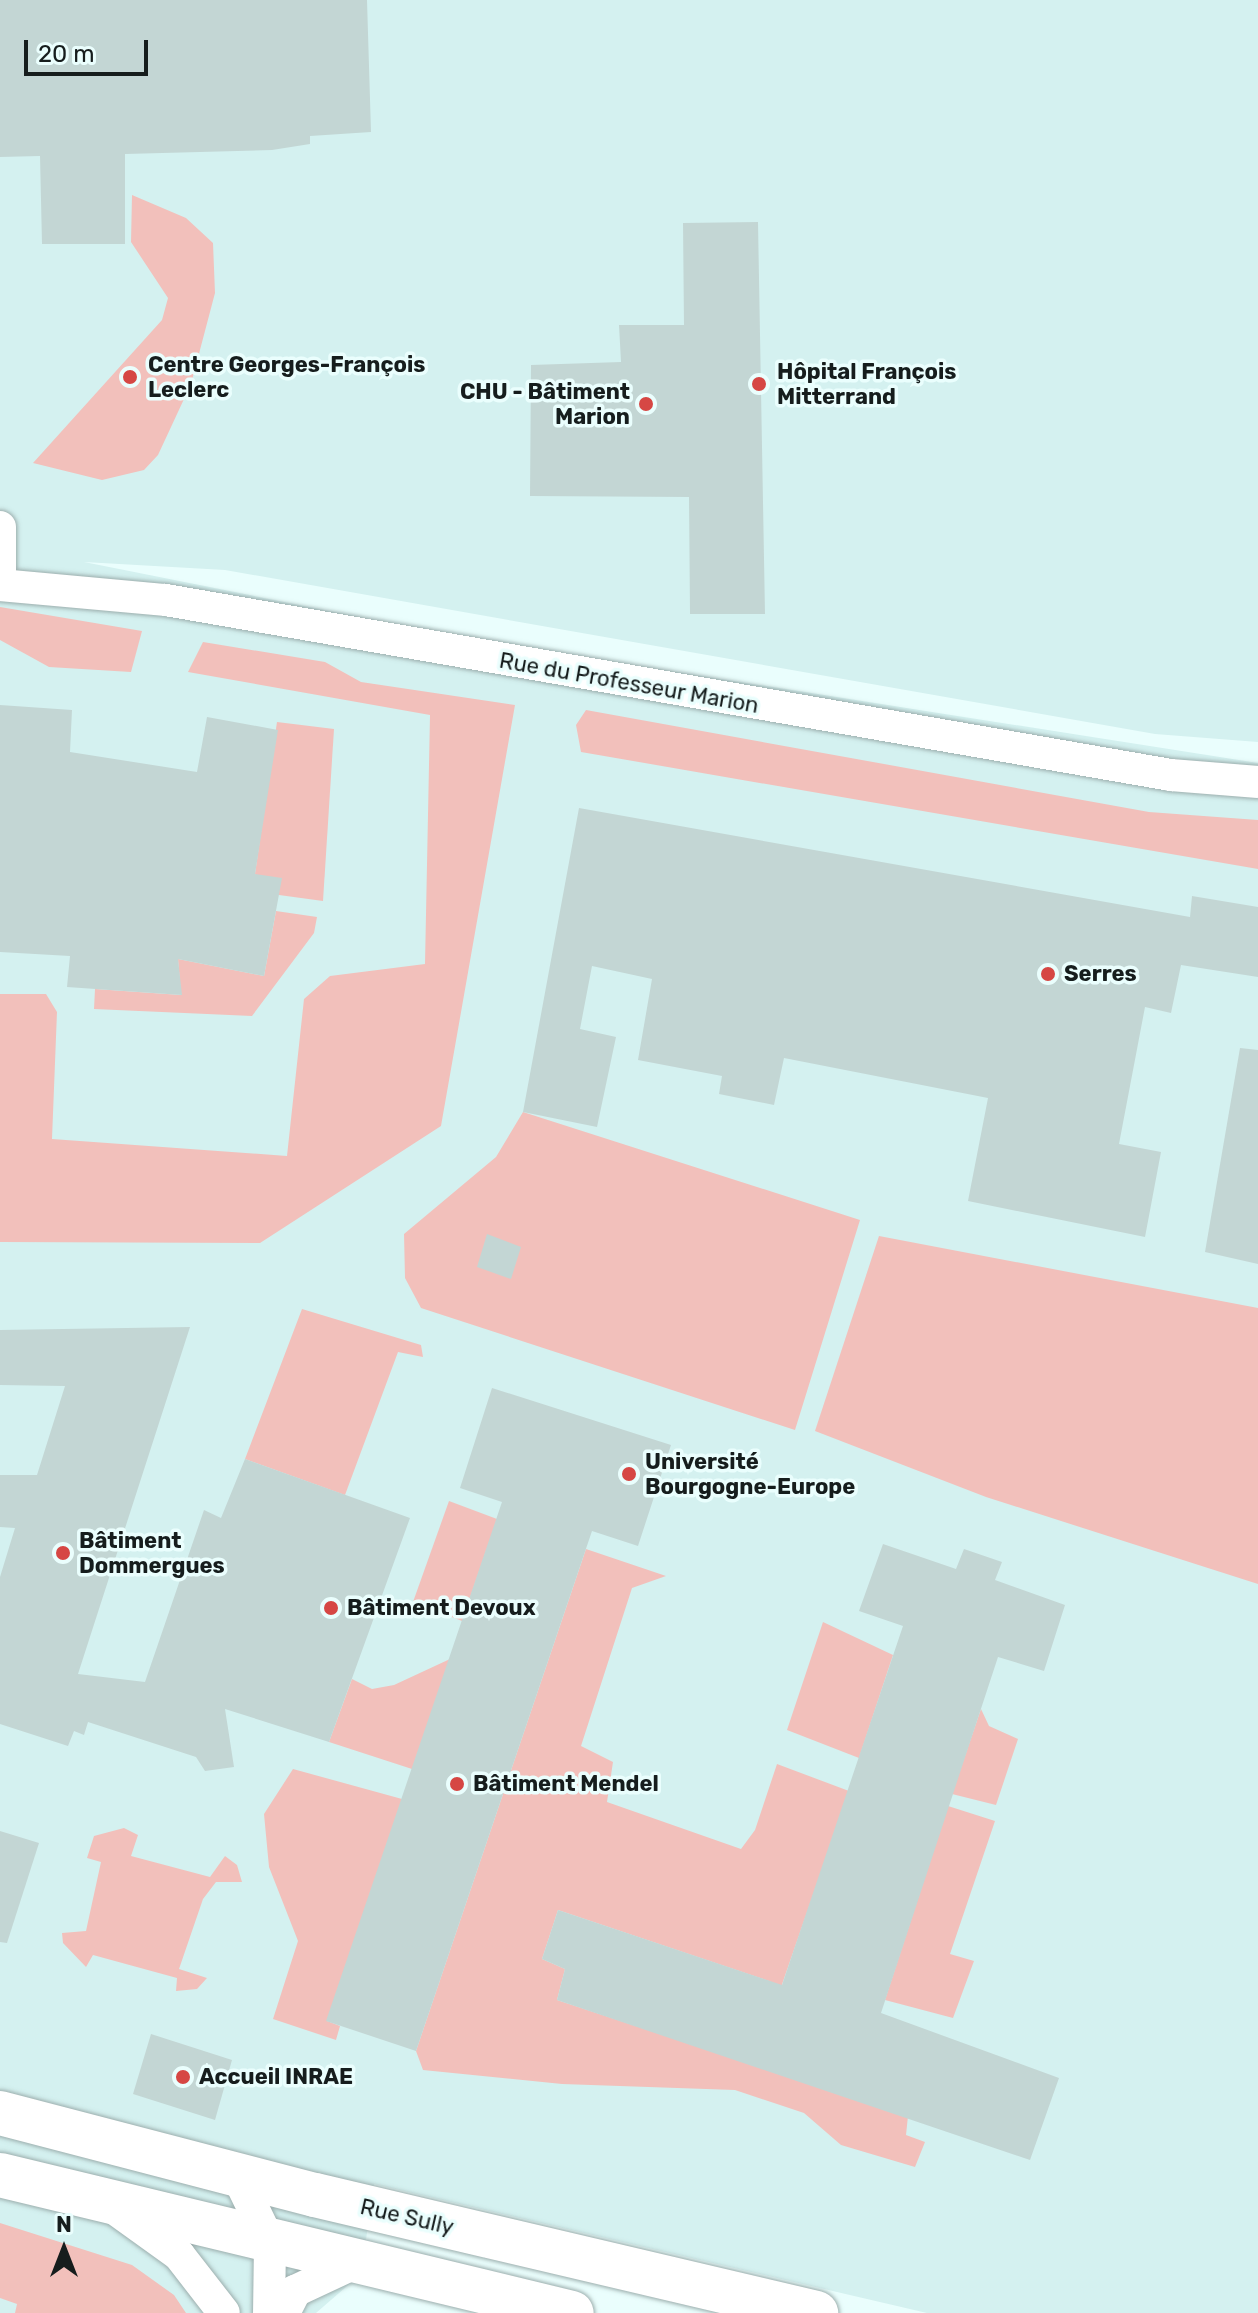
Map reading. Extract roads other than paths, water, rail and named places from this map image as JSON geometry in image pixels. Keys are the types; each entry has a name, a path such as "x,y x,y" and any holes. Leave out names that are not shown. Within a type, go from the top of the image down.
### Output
{"main road":[{"name":"Rue Sully","path":"0,2113 237,2175 816,2313"},
{"path":"0,2175 270,2243 572,2313"}],"street":[{"path":"0,527 0,570"},
{"name":"Rue du Professeur Marion","path":"0,585 166,600 1142,771 1258,782"},
{"path":"237,2175 270,2243 269,2313"},
{"path":"105,2201 179,2255 224,2313"},
{"path":"284,2313 295,2291 355,2263"}],"place":[{"name":"Centre Georges-François Leclerc","path":"130,377"},
{"name":"Hôpital François Mitterrand","path":"759,384"},
{"name":"CHU - Bâtiment Marion","path":"646,404"},
{"name":"Serres","path":"1048,974"},
{"name":"Université Bourgogne-Europe","path":"629,1474"},
{"name":"Bâtiment Dommergues","path":"63,1553"},
{"name":"Bâtiment Devoux","path":"331,1608"},
{"name":"Bâtiment Mendel","path":"457,1784"},
{"name":"Accueil INRAE","path":"183,2077"}]}
